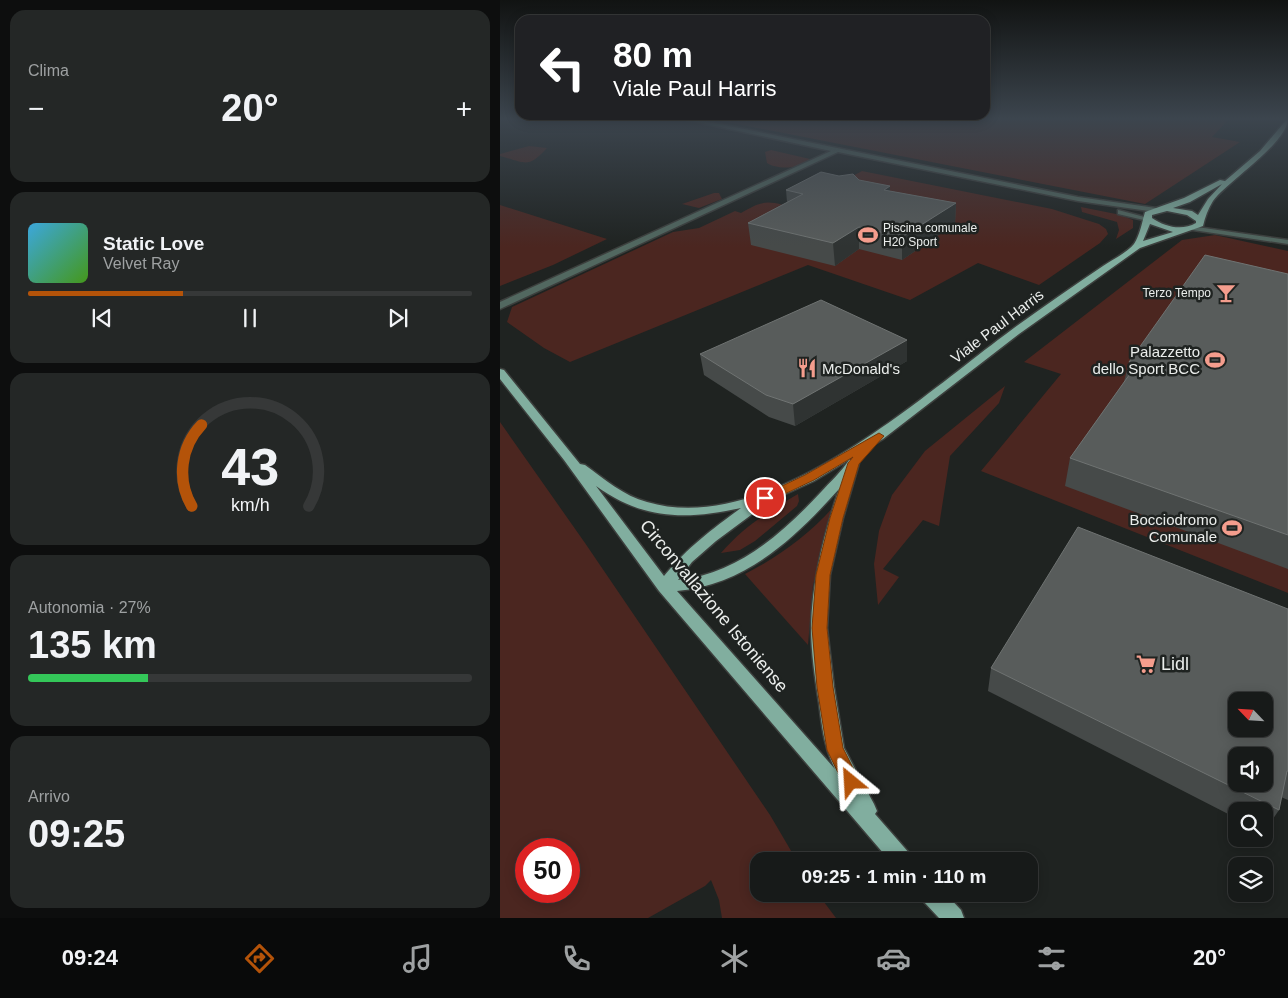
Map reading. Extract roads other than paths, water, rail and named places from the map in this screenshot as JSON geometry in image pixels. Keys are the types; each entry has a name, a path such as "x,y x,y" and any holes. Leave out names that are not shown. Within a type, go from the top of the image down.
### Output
{"main road":[{"path":"1148,220 1165,227 1191,228 1200,224 1200,219 1209,200 1252,161"},
{"path":"1137,246 1148,220 1148,214 1187,200 1235,175"},
{"path":"1159,210 1184,211 1200,219"},
{"name":"Viale Paul Harris","path":"568,457 605,487 644,506 687,512 715,510 765,498 810,478 879,436 1015,332 1137,246 1191,228"},
{"name":"Circonvallazione Istoniense","path":"500,372 568,457 664,587 895,852"},
{"name":"Viale Paul Harris","path":"664,587 701,582 744,566 780,542 816,506 879,436"},
{"name":"Viale Paul Harris","path":"853,463 836,518 823,575 819,628 825,687 835,750 876,829"},
{"name":"Viale Paul Harris","path":"664,587 687,558 711,536 765,498"},
{"path":"939,902 953,918"}],"street":[{"path":"500,306 815,161"},
{"path":"891,161 1078,199 1159,210"},
{"path":"1078,199 1148,220"},
{"path":"1200,219 1255,236"},
{"path":"1191,228 1288,242"}],"place":[{"name":"Piscina comunale H20 Sport","path":"868,235"},
{"name":"Terzo Tempo","path":"1226,293"},
{"name":"Palazzetto dello Sport BCC","path":"1215,360"},
{"name":"McDonald's","path":"807,368"},
{"name":"Bocciodromo Comunale","path":"1232,528"},
{"name":"Lidl","path":"1146,664"}]}
